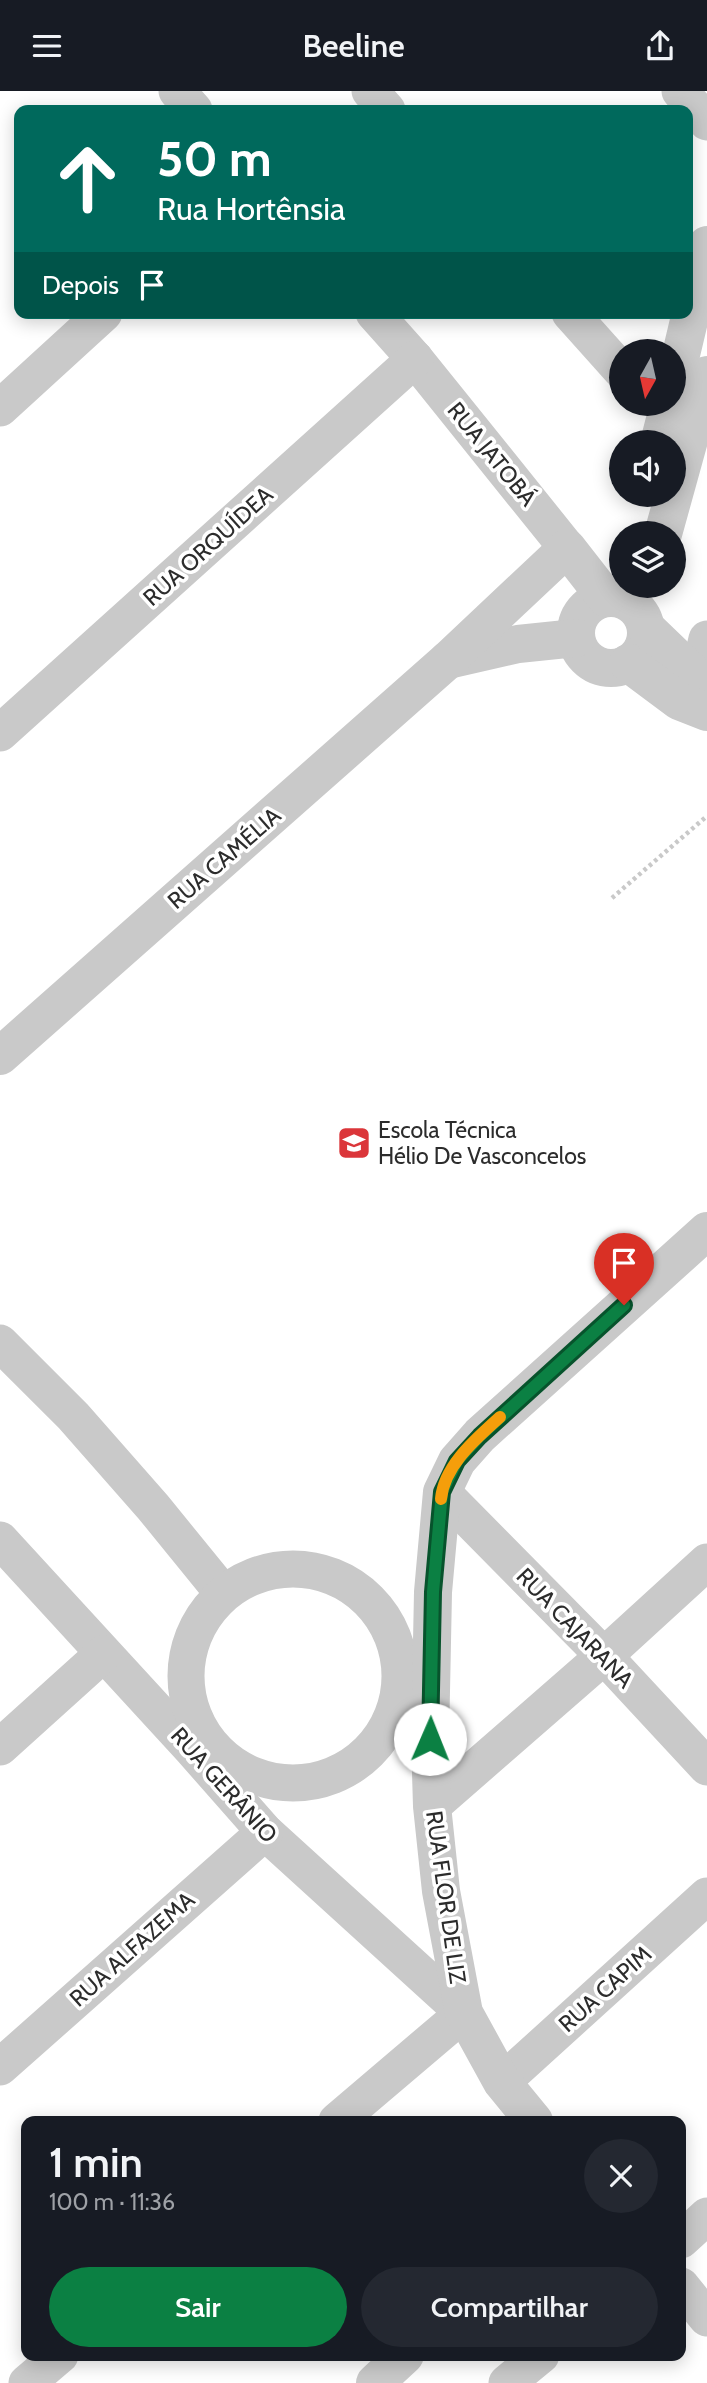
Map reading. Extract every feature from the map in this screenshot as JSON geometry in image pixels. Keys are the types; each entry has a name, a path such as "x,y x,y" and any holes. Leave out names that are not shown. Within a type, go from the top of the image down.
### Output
{"street":[{"path":"177,91 190,105"},
{"path":"370,91 383,105"},
{"path":"680,91 692,105"},
{"path":"693,106 707,122"},
{"path":"693,299 707,245"},
{"path":"0,408 97,319"},
{"name":"RUA JATOBÁ","path":"379,319 618,608 704,693"},
{"path":"575,319 609,357"},
{"path":"683,339 688,319"},
{"name":"RUA ORQUÍDEA","path":"0,733 415,359"},
{"path":"667,521 707,375"},
{"name":"RUA CAMÉLIA","path":"0,1056 448,660 567,548"},
{"path":"479,629 618,608"},
{"path":"618,608 645,642 639,654 628,663 616,668 602,667 589,661 580,650 618,608"},
{"name":"RUA CAMÉLIA","path":"448,660 518,644 618,608"},
{"path":"628,663 679,701 704,693 707,639"},
{"path":"442,1492 457,1461 480,1436 707,1231"},
{"path":"0,1343 72,1416 153,1507 223,1593"},
{"name":"RUA CAJARANA","path":"442,1492 604,1656 707,1767"},
{"name":"RUA FLOR DE LIZ","path":"442,1492 433,1592 416,1669 441,1891 464,2013 502,2082 530,2116"},
{"name":"RUA GERÂNIO","path":"0,1540 103,1654 197,1743 265,1832 464,2013"},
{"path":"432,1806 707,1562"},
{"path":"277,1569 306,1569 335,1576 361,1592 381,1613 395,1640 416,1669 398,1700 387,1729 368,1753 343,1771 313,1782 283,1783 252,1776 197,1743 184,1678 188,1646 201,1617 223,1593 248,1577 277,1569"},
{"path":"0,1747 103,1654"},
{"name":"RUA ALFAZEMA","path":"0,2067 265,1832"},
{"name":"RUA CAPIM","path":"502,2082 707,1896"},
{"path":"343,2116 464,2013"},
{"path":"686,2236 707,2217"},
{"path":"686,2292 707,2318"},
{"path":"27,2383 53,2361"},
{"path":"375,2383 399,2361"},
{"path":"507,2383 534,2361"}],"path":[{"path":"612,898 707,816"}],"slow traffic":[{"path":"441,1499 457,1461 500,1417"}],"place":[{"name":"Escola Técnica Hélio De Vasconcelos","path":"354,1143"}],"route":[{"path":"430,1739 433,1592 442,1492 457,1461 480,1436 624,1305"}]}
